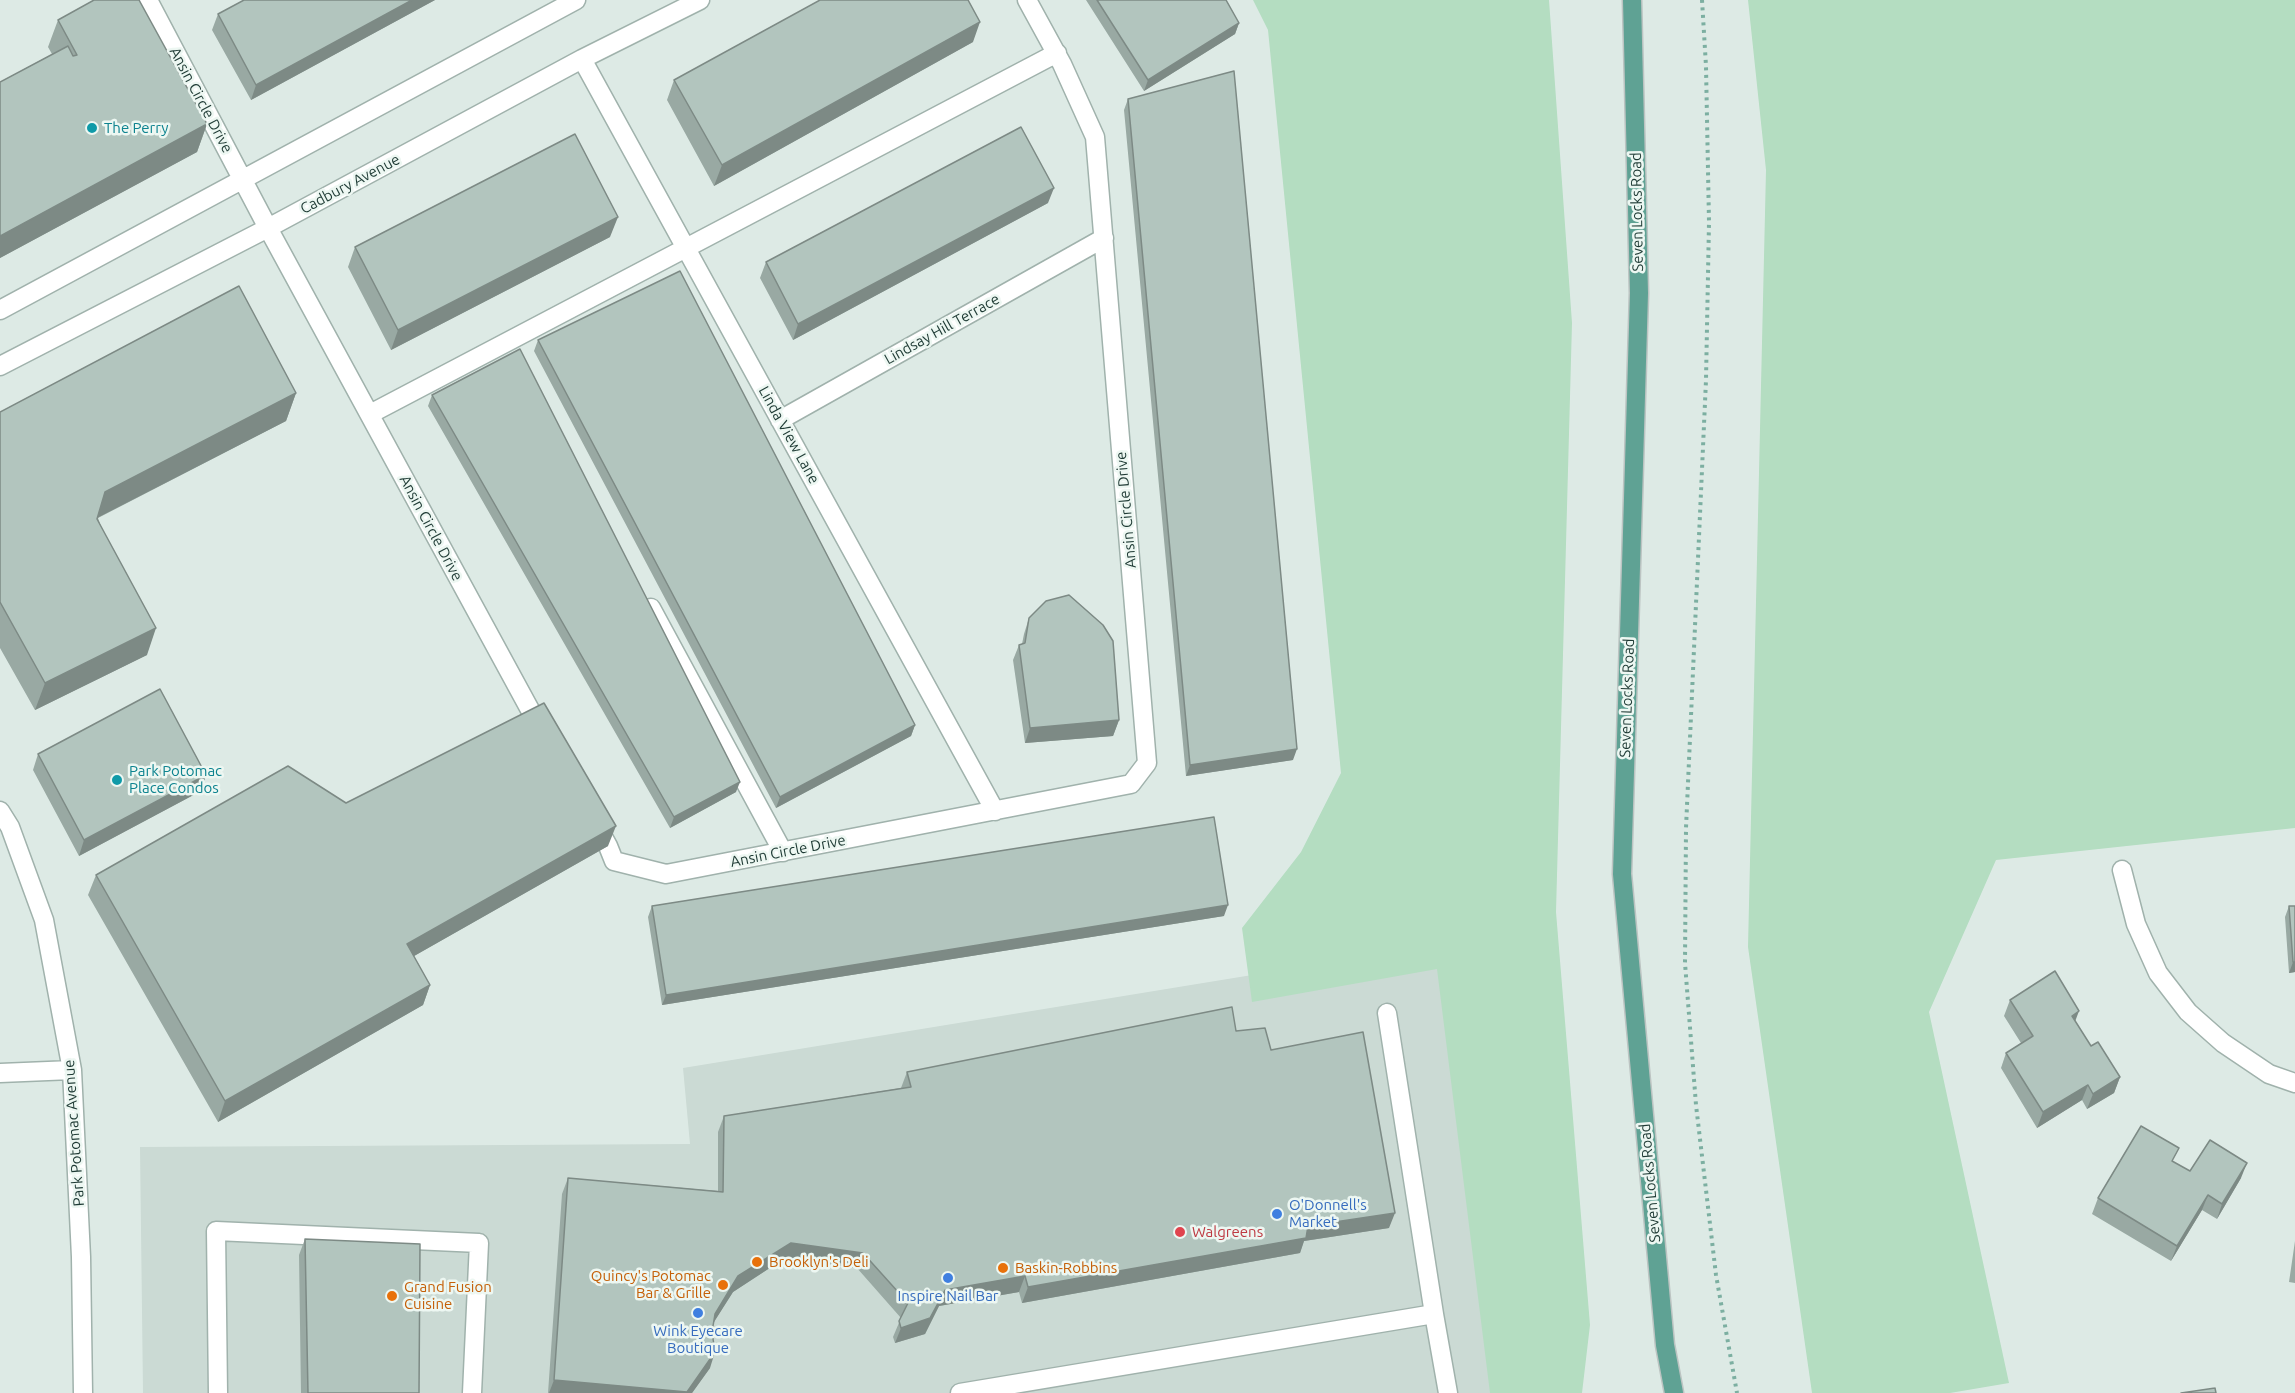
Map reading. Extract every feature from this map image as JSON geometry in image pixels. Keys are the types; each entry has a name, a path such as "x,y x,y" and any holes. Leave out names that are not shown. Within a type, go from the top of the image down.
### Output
{"main road":[{"name":"Seven Locks Road","path":"1632,0 1639,293 1622,874 1664,1333 1674,1393"}],"street":[{"path":"0,310 576,0"},
{"name":"Cadbury Avenue","path":"0,366 268,228 582,60 700,0"},
{"name":"Ansin Circle Drive","path":"584,805 614,861 666,874 1131,784 1147,763 1095,137 1057,53 1027,0"},
{"name":"Ansin Circle Drive","path":"151,1 268,228 549,744"},
{"path":"370,414 1057,53"},
{"name":"Linda View Lane","path":"582,60 995,811"},
{"name":"Lindsay Hill Terrace","path":"780,420 1104,238"},
{"path":"507,342 516,360"},
{"path":"641,590 783,852"},
{"name":"Park Potomac Avenue","path":"0,811 9,827 44,920 72,1070 81,1257 83,1393"},
{"path":"2122,870 2136,924 2158,973 2188,1012 2223,1044 2269,1074 2295,1083"},
{"path":"1387,1013 1448,1393"},
{"path":"0,1073 72,1070"},
{"path":"218,1393 216,1232 479,1243 472,1393"},
{"path":"960,1393 1434,1314"}],"path":[{"path":"1702,0 1706,77 1708,245 1706,380 1686,828 1684,963 1696,1105 1716,1275 1737,1393"}],"shaded area":[{"path":"1454,942 1511,1393 143,1393 140,1147 690,1144 683,1068"}],"green space":[{"path":"1253,0 1549,0 1572,323 1556,912 1590,1325 1582,1393 1490,1393 1437,969 1252,1002 1242,928 1301,852 1341,773 1268,30"},
{"path":"1748,0 2295,0 2295,828 1996,860 1929,1012 2009,1383 1950,1393 1812,1393 1748,947 1766,170"}],"building":[{"name":"The Perry","path":"94,0 139,0 207,124 0,236 0,82 68,46 73,56 77,55 58,20"},
{"path":"244,0 412,0 256,85 218,14"},
{"path":"820,0 968,0 980,22 722,165 674,80"},
{"path":"1097,0 1226,0 1239,23 1148,80"},
{"path":"1234,71 1297,749 1190,765 1128,99"},
{"path":"1021,127 1054,188 798,324 766,262"},
{"path":"575,134 618,217 398,330 355,247"},
{"path":"680,271 915,725 780,797 538,340"},
{"path":"239,286 296,393 105,492 97,519 156,628 45,683 0,602 0,412"},
{"path":"520,349 740,782 674,817 432,395"},
{"path":"1069,595 1103,625 1113,641 1119,720 1030,728 1019,645 1025,643 1029,618 1046,601"},
{"name":"Park Potomac Place Condos","path":"160,689 206,775 84,840 38,754"},
{"path":"544,703 616,826 407,944 430,985 225,1101 96,875 288,766 346,803"},
{"path":"1214,817 1228,905 666,995 652,906"},
{"path":"2289,906 2295,906 2295,962 2293,962"},
{"path":"2055,971 2079,1011 2072,1016 2091,1046 2098,1042 2120,1077 2093,1094 2088,1085 2043,1112 2006,1053 2033,1036 2010,1000"},
{"path":"1232,1007 1236,1031 1265,1028 1271,1050 1363,1032 1395,1213 1308,1226 1306,1238 1028,1287 1025,1276 945,1290 930,1318 901,1328 899,1321 908,1303 863,1253 791,1243 738,1276 715,1314 712,1332 715,1352 687,1392 554,1380 568,1178 723,1192 724,1116 911,1087 907,1072"},
{"path":"2141,1126 2179,1148 2172,1161 2190,1171 2210,1140 2247,1163 2222,1204 2208,1195 2177,1246 2098,1198"},
{"path":"305,1239 420,1244 419,1393 308,1393"},
{"path":"2215,1388 2216,1393 2181,1393"}],"place":[{"name":"The Perry","path":"92,128"},
{"name":"Park Potomac Place Condos","path":"117,780"},
{"name":"O'Donnell's Market","path":"1277,1214"},
{"name":"Walgreens","path":"1180,1232"},
{"name":"Brooklyn's Deli","path":"757,1262"},
{"name":"Baskin-Robbins","path":"1003,1268"},
{"name":"Inspire Nail Bar","path":"948,1278"},
{"name":"Quincy's Potomac Bar & Grille","path":"723,1285"},
{"name":"Grand Fusion Cuisine","path":"392,1296"},
{"name":"Wink Eyecare Boutique","path":"698,1313"}]}
